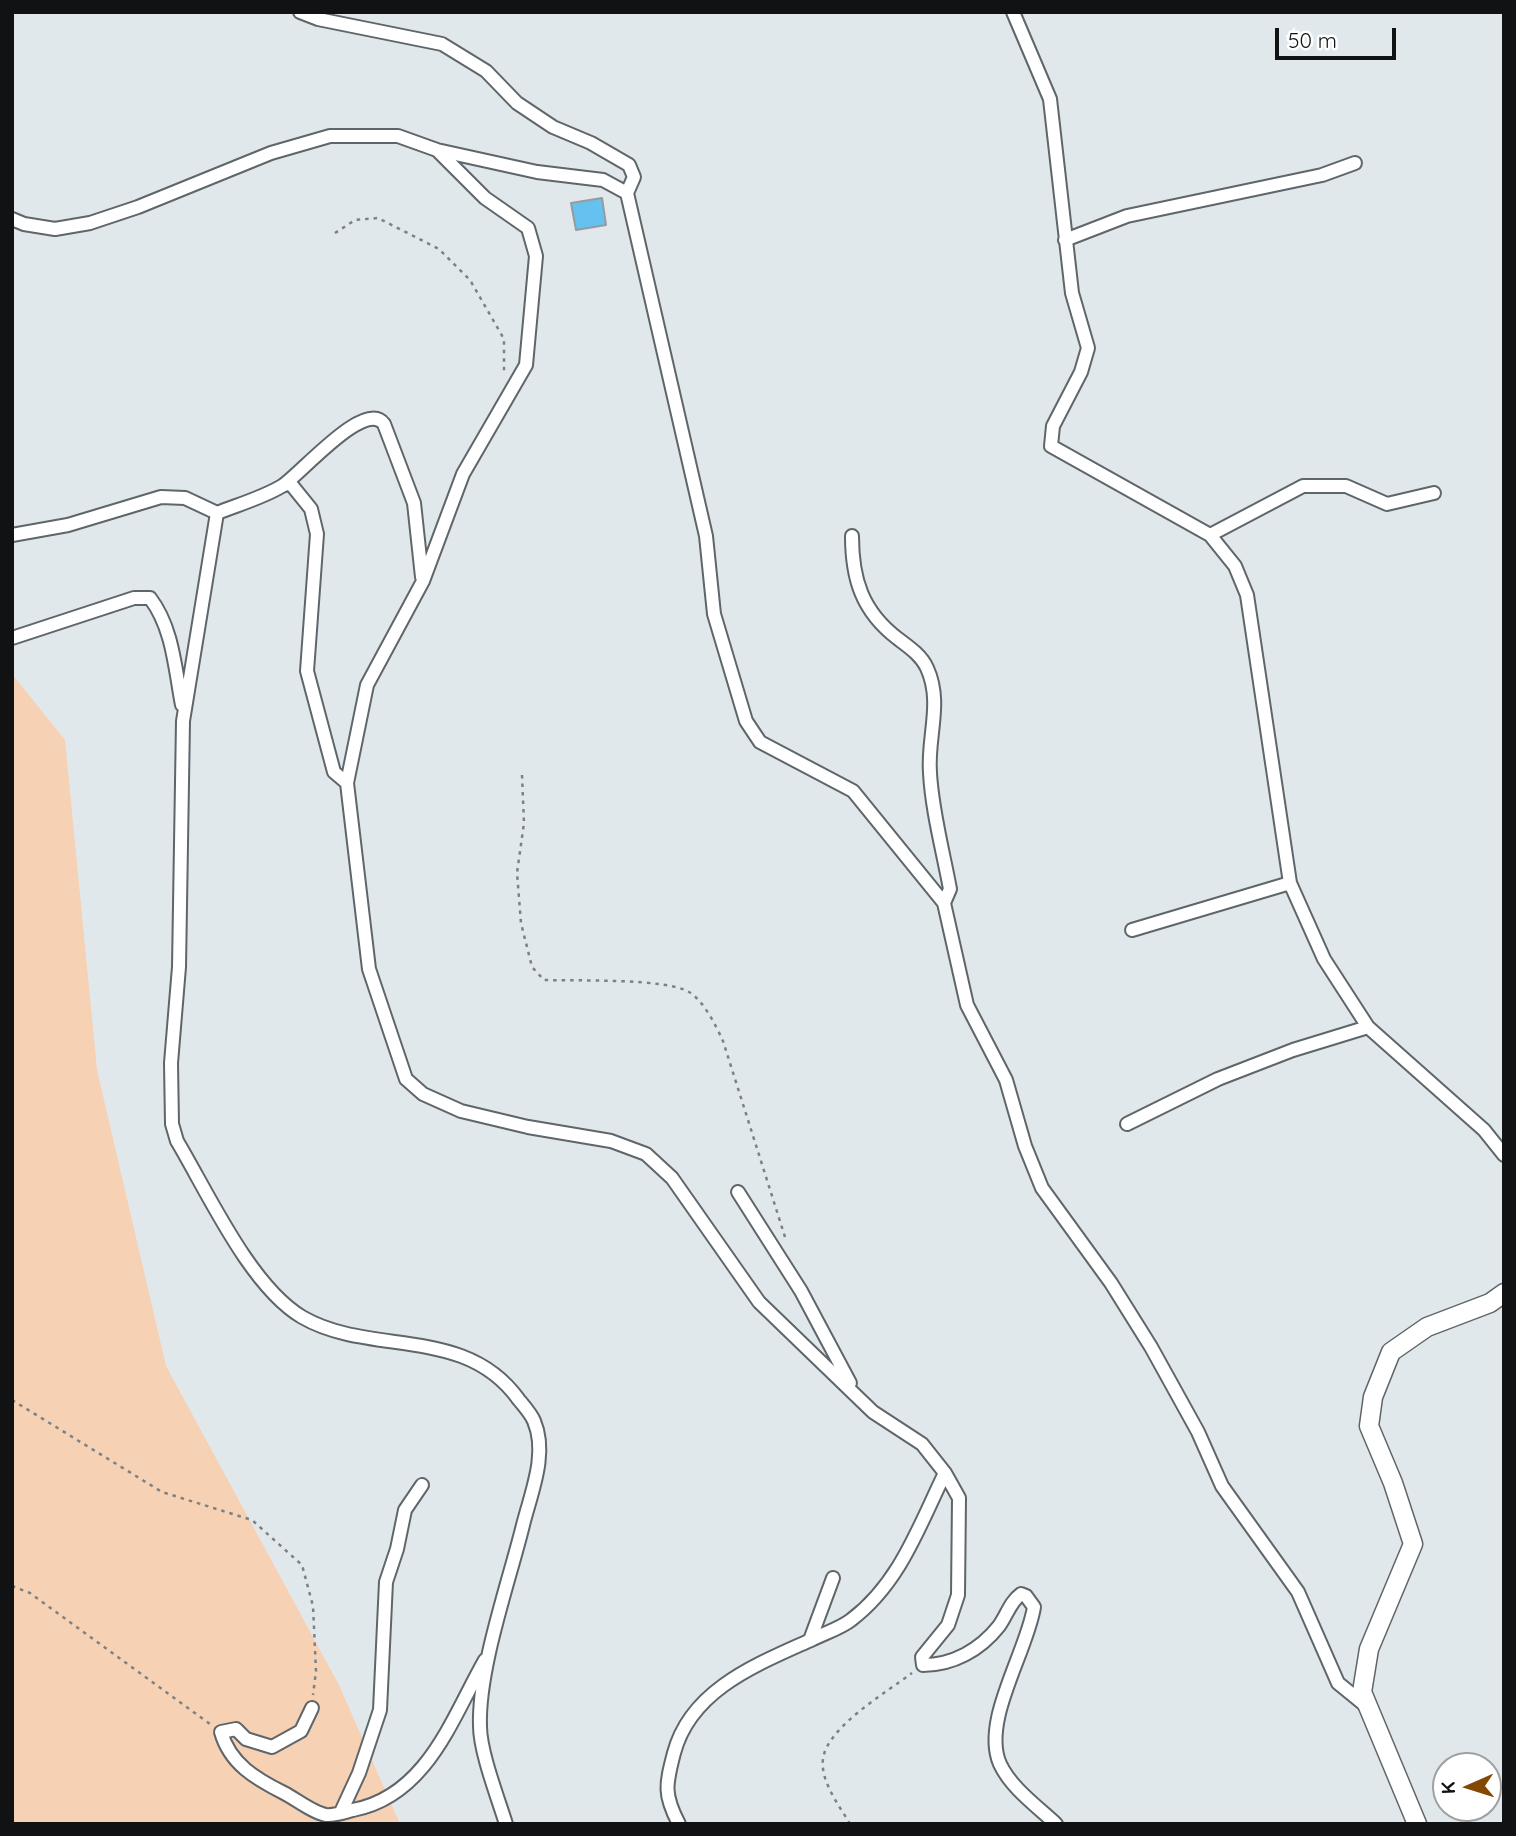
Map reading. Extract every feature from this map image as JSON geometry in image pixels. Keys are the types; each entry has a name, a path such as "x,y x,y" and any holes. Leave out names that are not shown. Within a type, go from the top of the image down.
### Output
{"street":[{"path":"300,12 317,19 442,44 486,71 517,103 553,127 591,143 629,165 634,177 626,193 706,536 714,614 746,721 760,741 853,790 944,903 967,1005 1006,1080 1025,1146 1042,1188 1111,1283 1151,1347 1198,1432 1222,1486 1298,1592 1338,1683 1368,1707"},
{"path":"1013,12 1050,99 1072,293 1088,348 1082,372 1053,426 1051,446 1210,535 1235,566 1247,595 1290,883 1324,959 1368,1027 1483,1130 1504,1156"},
{"path":"12,219 24,224 55,229 90,223 138,207 271,153 330,136 398,136 437,150 537,172 603,180 626,193"},
{"path":"437,150 485,198 528,228 536,256 526,365 463,474 423,581 367,685 347,783 369,969 406,1079 423,1094 461,1111 528,1127 611,1140 646,1154 672,1178 759,1302 873,1412 922,1444 946,1473 959,1498 958,1595 948,1625 922,1657 923,1665 945,1665 976,1648 999,1626 1014,1598 1021,1594 1026,1595 1034,1607 1030,1628 1000,1709 995,1735 1000,1764 1018,1788 1056,1824"},
{"path":"1065,240 1126,216 1322,175 1354,163"},
{"path":"282,486 353,425 368,417 381,420 414,503 423,581"},
{"path":"12,535 68,525 161,497 185,498 217,513 290,483 311,509 317,534 307,671 334,772 347,783"},
{"path":"1210,535 1303,486 1346,486 1387,505 1434,493"},
{"path":"217,513 184,716 179,967 171,1063 172,1124 177,1141 253,1268 277,1299 303,1317 334,1331 426,1345 480,1364 506,1382 534,1421 540,1460 492,1648 480,1728 506,1824"},
{"path":"852,536 855,581 864,603 878,621 914,650 927,668 936,713 928,746 930,777 950,889 944,903"},
{"path":"12,638 134,598 150,598 158,609 168,634 184,716"},
{"path":"1132,930 1290,883"},
{"path":"1127,1125 1218,1079 1293,1050 1368,1027"},
{"path":"737,1192 801,1291 857,1395"},
{"path":"1417,1824 1362,1692 1369,1649 1413,1544 1393,1483 1369,1426 1373,1397 1391,1352 1427,1327 1490,1303 1504,1293"},
{"path":"679,1824 669,1805 665,1786 679,1735 689,1717 712,1693 734,1679 850,1621 894,1578 946,1473"},
{"path":"341,1812 359,1773 380,1710 386,1582 397,1549 405,1510 422,1485"},
{"path":"810,1640 833,1578"},
{"path":"312,1708 301,1731 272,1747 246,1739 236,1729 221,1732 225,1746 250,1776 327,1815 363,1808 391,1795 425,1766 446,1736 492,1648"}],"path":[{"path":"335,233 355,220 378,218 439,249 470,280 504,339 505,398"},
{"path":"522,775 524,823 517,873 521,923 532,967 544,980 660,985 690,992 714,1022 723,1041 785,1238"},
{"path":"12,1400 162,1492 253,1520 302,1565 313,1606 316,1671 312,1708"},
{"path":"12,1586 30,1593 221,1732"},
{"path":"850,1824 827,1784 823,1759 834,1733 923,1665"}],"shaded area":[{"path":"12,674 65,740 97,1070 166,1366 339,1685 400,1824 12,1824"}],"building":[{"path":"602,198 606,225 576,230 571,203"}]}
